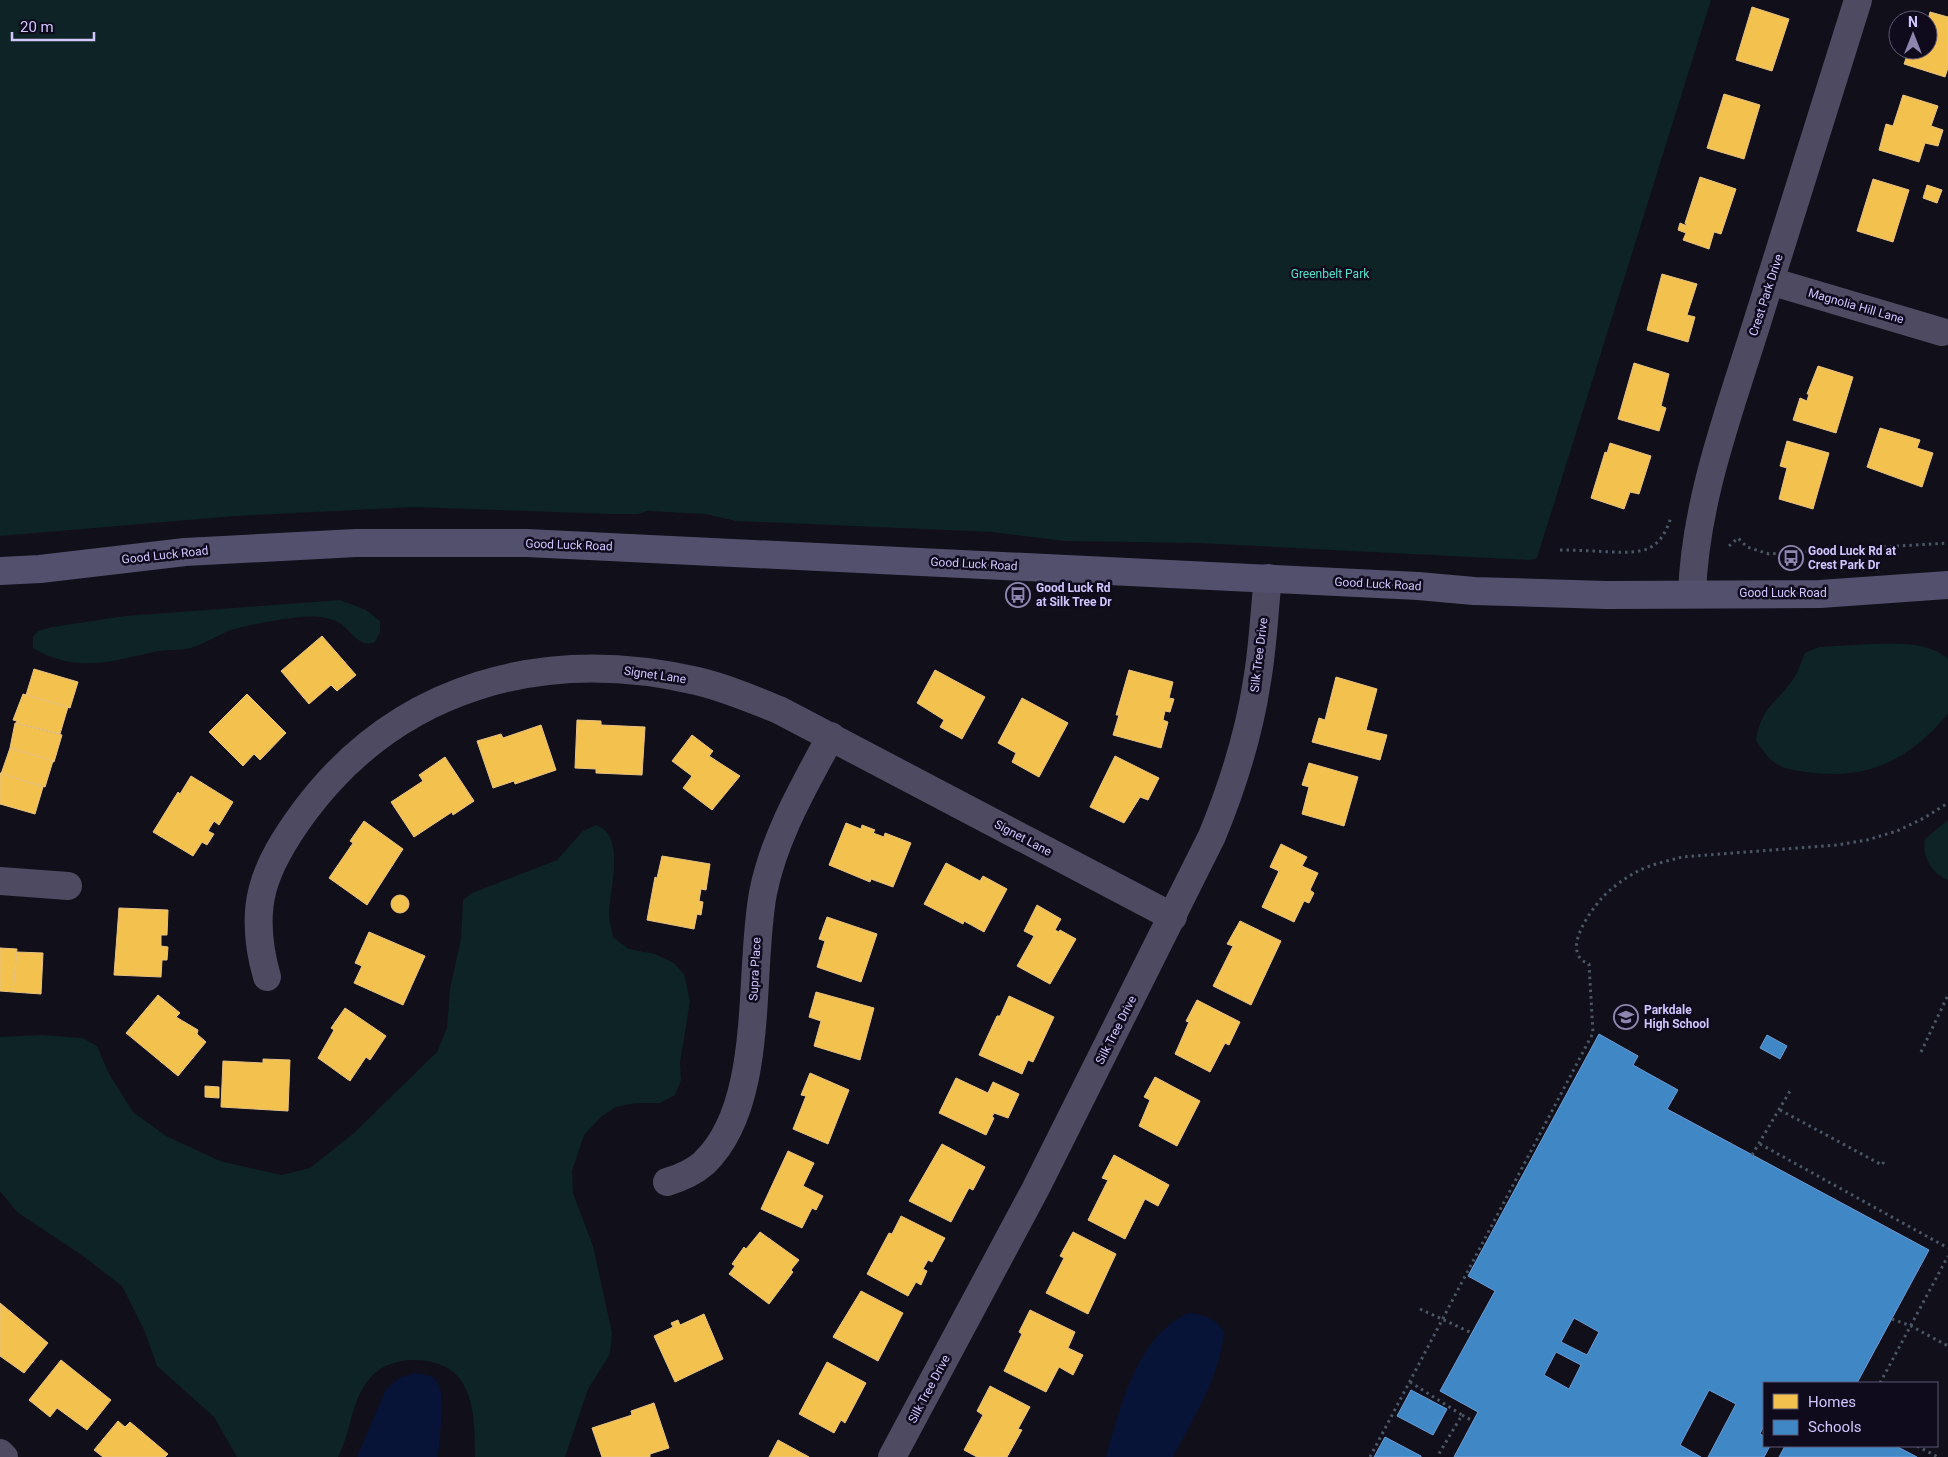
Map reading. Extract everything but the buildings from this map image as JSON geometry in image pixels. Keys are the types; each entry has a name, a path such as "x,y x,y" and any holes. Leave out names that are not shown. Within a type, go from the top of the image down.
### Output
{"main road":[{"name":"Good Luck Road","path":"0,570 40,569 185,552 356,542 498,543 1268,578 1474,591 1606,595 1820,594 1948,585"}],"street":[{"name":"Crest Park Drive","path":"1692,594 1693,564 1702,507 1858,0"},
{"name":"Magnolia Hill Lane","path":"1770,281 1942,332"},
{"name":"Silk Tree Drive","path":"892,1457 1036,1188 1173,917 1216,827 1232,786 1246,737 1258,681 1268,578"},
{"name":"Signet Lane","path":"267,976 260,953 257,927 259,898 269,868 286,836 336,773 365,747 400,721 448,697 490,681 529,672 570,668 639,672 698,681 733,691 779,710 831,736 1173,917"},
{"name":"Supra Place","path":"667,1182 690,1173 703,1164 717,1147 736,1111 748,1056 758,930 764,892 788,818 831,736"},
{"path":"0,881 68,886"},
{"path":"0,1454 4,1457"}],"path":[{"path":"1560,550 1638,553 1655,545 1662,538 1673,510"},
{"path":"1662,538 1665,542"},
{"path":"1729,546 1738,538 1747,547 1769,554 1948,543"},
{"path":"1370,1457 1593,1033 1589,964 1579,955 1576,944 1579,933 1591,912 1602,898 1639,871 1660,863 1682,857 1837,845 1867,840 1924,818 1948,803"},
{"path":"1921,1052 1948,995"},
{"path":"1752,1155 1790,1091"},
{"path":"1780,1110 1882,1165 1885,1160"},
{"path":"1760,1144 1948,1248"},
{"path":"1881,1382 1948,1256"},
{"path":"1420,1309 1472,1333"},
{"path":"1892,1319 1911,1326 1948,1346"},
{"path":"1410,1382 1473,1421"},
{"path":"1437,1457 1462,1415"},
{"path":"1919,1447 1938,1457"}],"green space":[{"name":"Greenbelt Park","path":"0,0 1711,0 1537,558 1530,560 1198,543 1065,541 992,532 736,521 705,514 647,511 638,514 610,514 414,507 235,516 0,536"},
{"path":"340,600 366,610 380,621 380,632 375,642 364,643 359,641 343,625 331,619 308,616 238,628 191,648 159,651 107,662 78,663 64,661 33,648 33,637 38,631 52,627 125,616"},
{"path":"1871,644 1922,646 1940,653 1948,659 1948,714 1920,742 1905,753 1873,768 1836,774 1815,773 1780,766 1768,757 1756,740 1759,728 1765,713 1794,678 1805,653 1819,647"},
{"path":"1948,820 1948,880 1932,869 1926,858 1924,846 1925,839"},
{"path":"596,825 605,831 611,840 614,852 609,914 613,937 629,949 655,954 674,963 684,974 690,1001 680,1063 681,1080 675,1095 660,1103 636,1103 616,1107 602,1116 584,1135 572,1171 573,1193 593,1246 612,1333 610,1354 588,1389 565,1457 475,1457 474,1422 471,1406 467,1391 459,1378 448,1369 433,1362 413,1360 397,1362 386,1366 376,1372 365,1385 355,1405 343,1447 338,1457 237,1457 214,1417 157,1366 145,1332 122,1286 83,1256 17,1212 0,1191 0,1037 42,1035 82,1038 97,1046 108,1072 133,1112 166,1136 220,1161 281,1175 310,1168 354,1133 437,1052 447,1028 450,989 461,939 463,900 472,893 557,860 583,831"}],"water":[{"path":"1189,1313 1209,1318 1224,1331 1222,1348 1212,1380 1173,1457 1106,1457 1125,1396 1133,1375 1144,1355 1156,1338 1171,1323"},
{"path":"414,1373 431,1377 436,1380 439,1386 442,1405 438,1457 357,1457 386,1389 399,1378"}],"place":[{"name":"Good Luck Rd at Crest Park Dr","path":"1791,558"},
{"name":"Good Luck Rd at Silk Tree Dr","path":"1018,595"},
{"name":"Parkdale High School","path":"1626,1017"}]}
